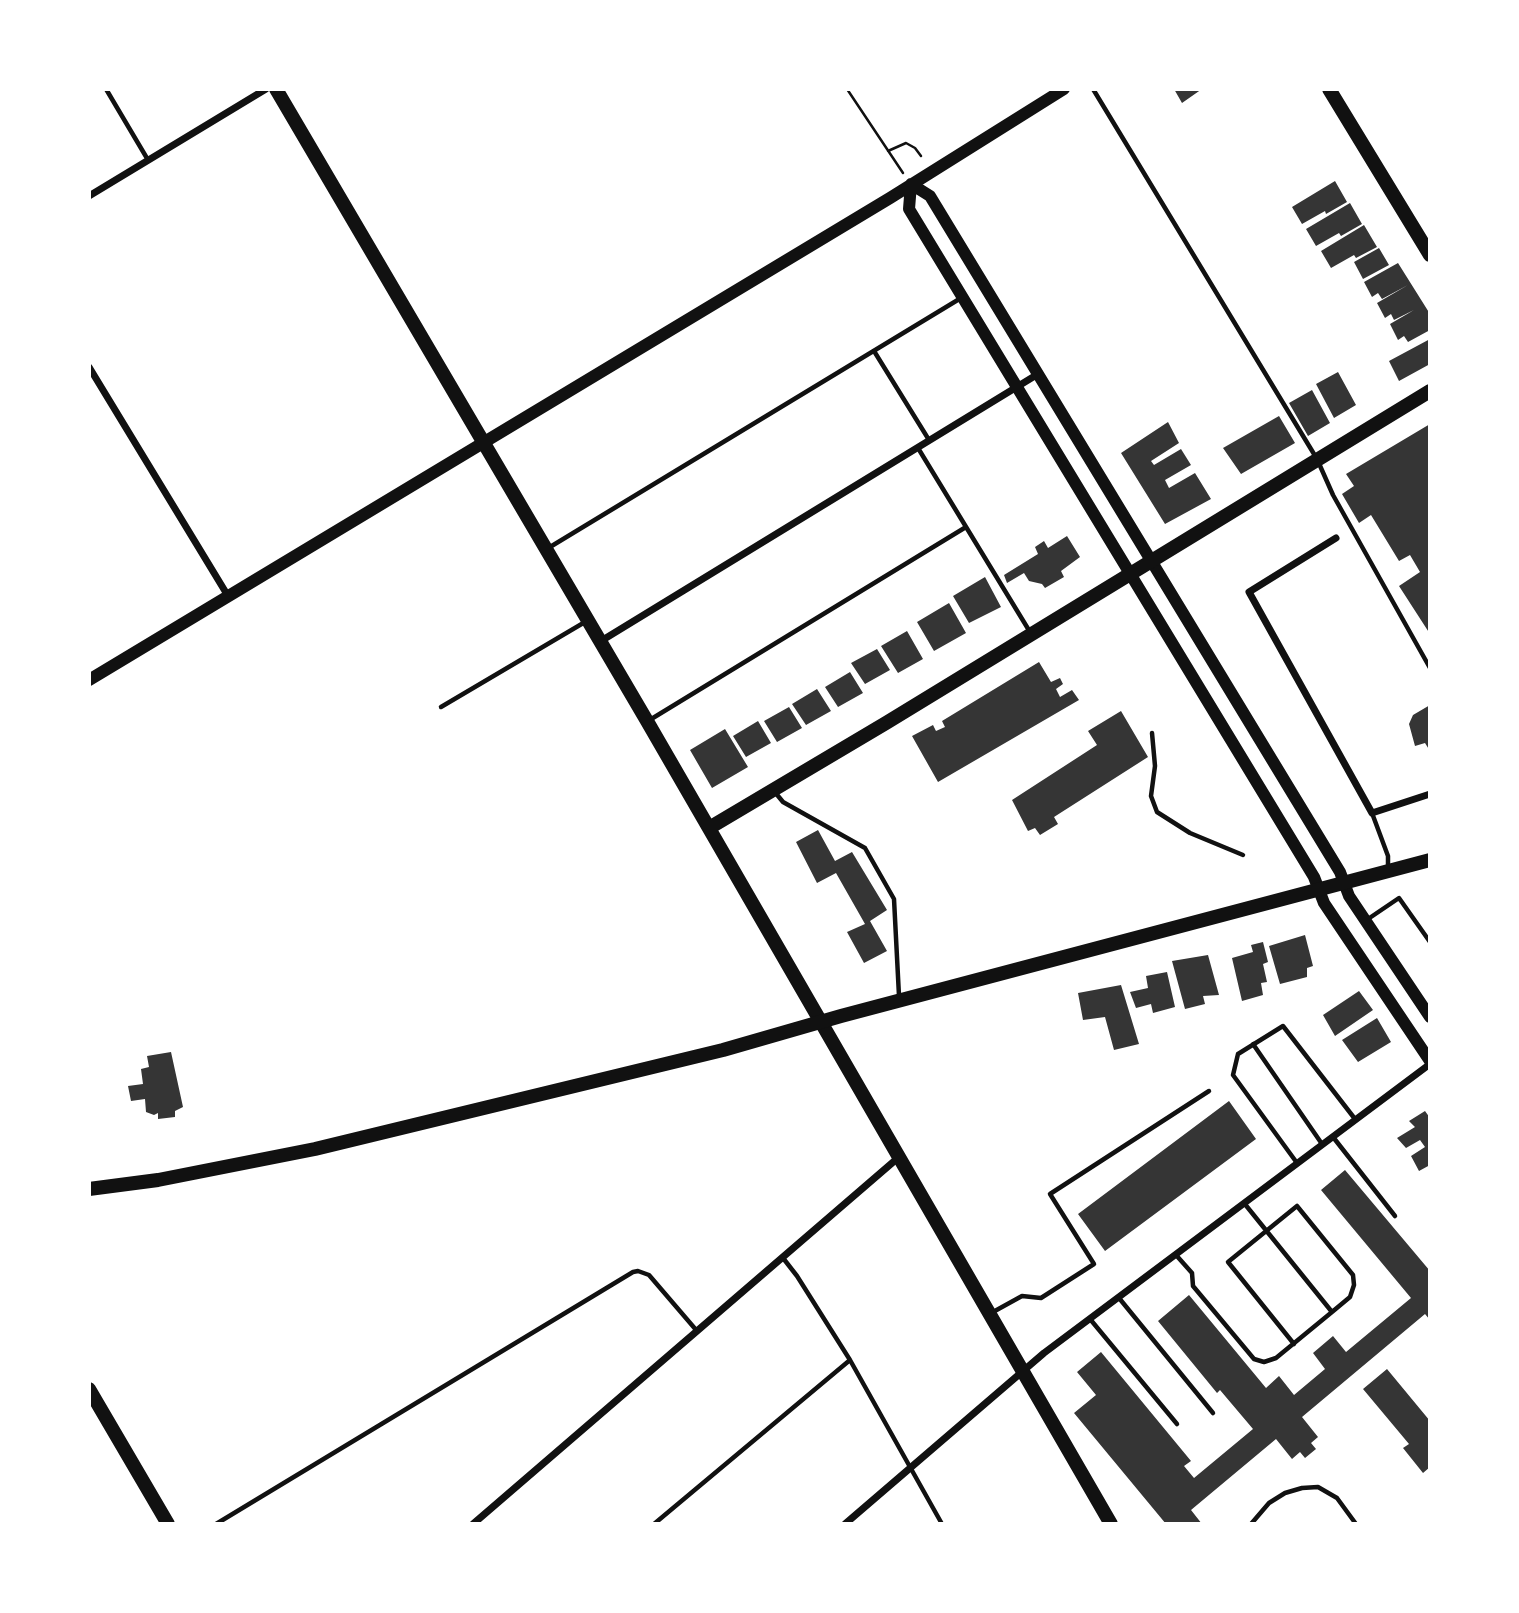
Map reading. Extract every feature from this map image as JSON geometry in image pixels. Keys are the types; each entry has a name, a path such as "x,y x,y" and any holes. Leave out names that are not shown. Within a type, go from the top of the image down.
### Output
{"main road":[{"path":"276,89 647,721 1111,1524"},
{"path":"1329,89 1430,256"},
{"path":"709,828 1430,391"},
{"path":"89,1189 158,1180 315,1149 723,1050 1430,860"},
{"path":"89,1389 168,1524"}],"street":[{"path":"89,196 266,89"},
{"path":"89,680 1065,89"},
{"path":"845,1524 1022,1371 1430,1062 1324,903 1310,870 909,209 911,184"},
{"path":"911,184 930,196 1339,872 1349,897 1430,1017"},
{"path":"89,367 228,596"},
{"path":"600,641 1038,374"},
{"path":"1336,538 1249,592 1372,813 1430,794"},
{"path":"473,1524 899,1157"}],"lane":[{"path":"106,89 149,160"},
{"path":"1093,89 1317,459 1333,495 1430,668"},
{"path":"546,549 962,297"},
{"path":"874,351 930,440"},
{"path":"918,448 1031,633"},
{"path":"647,721 966,527"},
{"path":"441,707 588,621"},
{"path":"1152,733 1155,766 1151,796 1157,812 1190,833 1243,855"},
{"path":"773,789 783,802 864,848 894,899 899,1001"},
{"path":"1372,813 1388,856 1388,871"},
{"path":"1366,920 1399,898 1430,942"},
{"path":"1297,1163 1233,1075 1238,1054 1283,1026 1355,1119"},
{"path":"1253,1044 1322,1144"},
{"path":"990,1314 1022,1296 1041,1298 1094,1264 1050,1194 1209,1091"},
{"path":"1332,1137 1395,1216"},
{"path":"1244,1203 1332,1312"},
{"path":"1176,1254 1192,1273 1193,1286 1254,1359 1264,1362 1294,1344 1350,1297 1352,1292 1354,1280 1349,1270 1297,1206 1228,1262 1294,1344"},
{"path":"783,1257 850,1360 942,1524"},
{"path":"216,1524 633,1272 649,1275 697,1331"},
{"path":"1118,1297 1213,1413"},
{"path":"1089,1319 1177,1424"},
{"path":"654,1524 850,1360"},
{"path":"1251,1524 1269,1503 1285,1493 1302,1488 1318,1488 1337,1498 1356,1524"}],"path":[{"path":"847,89 911,184"},
{"path":"888,151 905,143 915,148 921,156"}],"building":[{"path":"1174,89 1202,89 1182,103"},
{"path":"1335,181 1347,202 1302,224 1292,207"},
{"path":"1350,203 1362,224 1316,246 1306,229"},
{"path":"1364,225 1377,247 1356,258 1354,255 1331,268 1321,251"},
{"path":"1379,248 1389,265 1363,279 1354,262"},
{"path":"1398,263 1430,314 1430,330 1408,342 1404,336 1398,340 1390,324 1414,310 1394,320 1391,314 1385,318 1377,303 1408,285 1382,299 1378,293 1372,297 1364,282"},
{"path":"1430,339 1430,364 1399,381 1389,361"},
{"path":"1338,372 1356,405 1334,418 1316,384"},
{"path":"1312,390 1330,423 1308,436 1289,403"},
{"path":"1279,416 1295,443 1241,474 1223,448"},
{"path":"1168,422 1179,443 1151,461 1154,465 1181,449 1191,465 1165,480 1169,488 1195,473 1211,499 1165,524 1121,453"},
{"path":"1430,424 1430,634 1399,586 1420,572 1410,555 1399,561 1371,515 1359,523 1342,494 1354,486 1346,474"},
{"path":"1067,536 1080,557 1061,571 1064,577 1045,588 1042,584 1029,581 1024,573 1007,583 1004,575 1038,554 1035,547 1044,541 1048,548"},
{"path":"985,577 1001,607 969,623 953,596"},
{"path":"949,603 966,633 934,651 917,622"},
{"path":"907,631 923,659 898,673 881,646"},
{"path":"877,649 890,670 865,684 851,663"},
{"path":"1039,662 1051,682 1060,678 1063,684 1056,689 1060,697 1072,690 1079,700 938,782 912,736 933,725 936,731 945,727 942,721"},
{"path":"850,672 863,693 838,707 825,687"},
{"path":"817,689 831,711 806,725 792,704"},
{"path":"1430,705 1430,751 1425,743 1415,746 1409,724 1413,715"},
{"path":"789,707 802,728 777,742 764,721"},
{"path":"1121,711 1148,757 1054,817 1058,824 1040,835 1035,828 1028,831 1012,800 1097,745 1088,731"},
{"path":"758,721 771,743 746,757 733,736"},
{"path":"725,729 748,767 712,788 690,750"},
{"path":"818,830 835,861 852,852 887,910 870,921 887,951 864,963 847,932 865,924 836,873 817,883 796,842"},
{"path":"1305,935 1313,966 1307,968 1307,977 1280,984 1269,946"},
{"path":"1263,942 1268,962 1263,964 1267,982 1261,983 1263,995 1242,1001 1232,958 1253,952 1251,945"},
{"path":"1208,955 1219,995 1203,996 1205,1004 1185,1009 1172,961"},
{"path":"1167,972 1175,1007 1153,1013 1151,1004 1136,1008 1130,992 1148,988 1146,976"},
{"path":"1121,985 1139,1044 1114,1050 1105,1017 1083,1020 1078,993"},
{"path":"1359,991 1373,1010 1335,1036 1323,1015"},
{"path":"1377,1018 1391,1042 1358,1062 1342,1040"},
{"path":"171,1052 183,1107 175,1111 175,1117 158,1119 158,1113 154,1115 146,1112 145,1099 131,1101 128,1086 143,1084 141,1069 149,1067 147,1056"},
{"path":"1229,1101 1256,1139 1105,1251 1078,1214"},
{"path":"1425,1111 1430,1118 1430,1165 1419,1171 1411,1156 1425,1147 1420,1140 1406,1148 1397,1138 1415,1127 1409,1121"},
{"path":"1345,1170 1430,1271 1430,1320 1425,1314 1302,1417 1318,1437 1311,1443 1316,1449 1305,1458 1300,1452 1292,1459 1276,1439 1191,1510 1202,1524 1166,1524 1074,1413 1096,1395 1077,1372 1101,1352 1191,1461 1184,1466 1194,1478 1253,1429 1220,1390 1217,1393 1158,1321 1189,1295 1266,1388 1279,1376 1294,1395 1325,1369 1313,1353 1333,1336 1346,1352 1411,1298 1321,1190"},
{"path":"1387,1369 1430,1421 1430,1467 1423,1473 1403,1448 1409,1444 1363,1389"}]}
